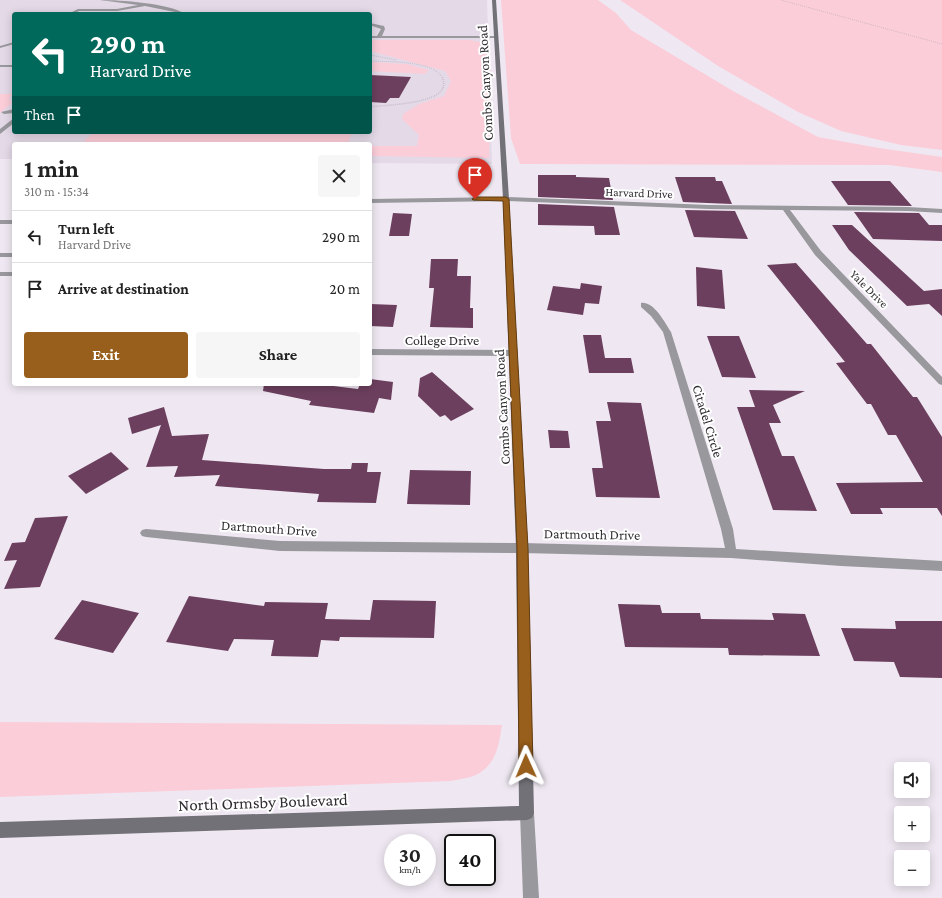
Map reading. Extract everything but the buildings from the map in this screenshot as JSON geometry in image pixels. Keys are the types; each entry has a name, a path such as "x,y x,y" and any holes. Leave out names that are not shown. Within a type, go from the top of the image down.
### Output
{"street":[{"path":"102,0 138,3 145,6 178,12"},
{"name":"Combs Canyon Road","path":"494,0 506,199 522,548 527,813"},
{"path":"74,12 78,10 117,10 145,6"},
{"path":"372,24 382,27 380,37"},
{"path":"372,37 496,37"},
{"path":"0,47 12,44"},
{"path":"0,66 12,66"},
{"path":"4,112 12,111"},
{"path":"0,132 12,122"},
{"name":"Harvard Drive","path":"372,201 506,199 786,209 908,209 942,211"},
{"name":"Yale Drive","path":"786,209 818,253 942,382"},
{"path":"0,222 12,222"},
{"path":"0,255 12,255"},
{"path":"0,274 12,274"},
{"name":"Citadel Circle","path":"644,305 655,316 667,332 727,529 731,553"},
{"name":"College Drive","path":"372,352 513,353"},
{"name":"Dartmouth Drive","path":"146,532 280,546 522,548 731,553 841,562 942,566"},
{"path":"527,813 531,898"},
{"name":"North Ormsby Boulevard","path":"0,830 527,813"}],"path":[{"path":"781,0 942,44"},
{"path":"372,55 408,62 434,70 444,79 445,85 440,92 414,101 372,107"},
{"path":"372,61 408,62"}],"shaded area":[{"path":"0,0 487,0 492,164 372,163 372,142 12,142 12,159 0,159"},
{"path":"501,0 598,0 616,13 631,30 733,91 818,137 942,157 942,172 889,165 520,164 511,138"},
{"path":"620,0 942,0 942,150 901,145 841,131 798,112 718,66"},
{"path":"372,40 469,40 485,43 491,59 489,158 372,156 372,146 417,146 419,135 402,119 403,114 419,104 444,96 451,81 445,71 372,52"},
{"path":"372,62 407,64 429,70 425,74 372,71"},
{"path":"0,94 12,94 9,98 12,103 0,113"},
{"path":"92,134 351,134 349,142 83,142"},
{"path":"0,722 502,725 496,752 493,759 484,770 475,775 451,781 0,797"}],"route":[{"path":"475,199 506,199 522,548 526,766"}]}
